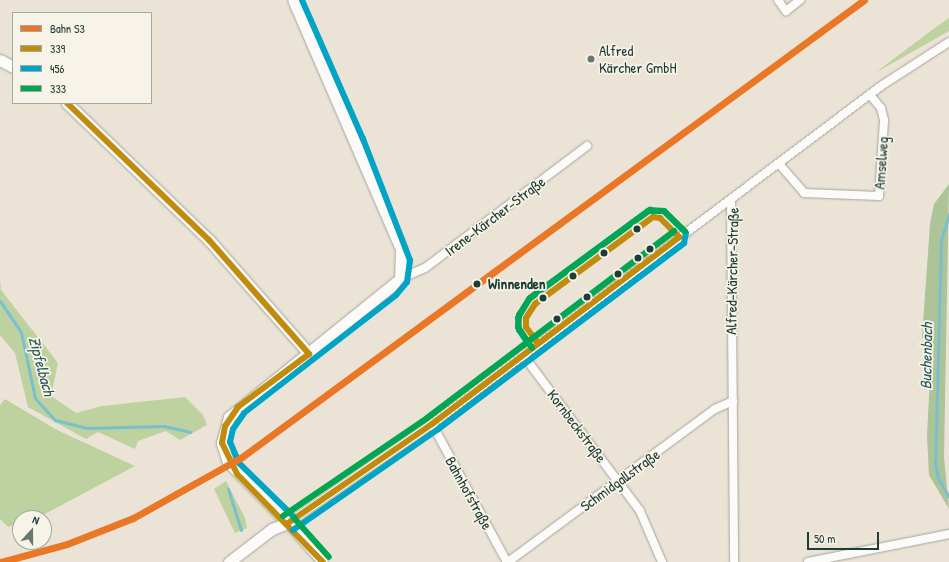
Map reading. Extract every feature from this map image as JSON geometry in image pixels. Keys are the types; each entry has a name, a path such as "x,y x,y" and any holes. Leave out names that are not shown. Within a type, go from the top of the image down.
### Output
{"main road":[{"path":"229,562 272,528 288,523 234,471 224,452 222,435 238,407 309,354 400,279 401,250 293,0"},
{"path":"0,60 12,66"},
{"path":"68,104 209,240 309,354"}],"street":[{"path":"778,0 786,11 800,0"},
{"name":"Alfred-Kärcher-Straße","path":"734,562 731,202 870,95 949,42"},
{"name":"Amselweg","path":"780,165 804,193 879,196 884,120 881,108 870,95"},
{"name":"Irene-Kärcher-Straße","path":"400,279 418,273 587,146"},
{"path":"323,562 288,523 432,424 731,202"},
{"name":"Kornbeckstraße","path":"523,355 618,482 650,528 662,562"},
{"name":"Schmidgallstraße","path":"508,562 715,409 733,401"},
{"name":"Bahnhofstraße","path":"432,424 508,562"},
{"path":"808,562 859,558 949,534"}],"green space":[{"path":"949,18 949,31 875,73 932,30"},
{"path":"949,184 944,457 949,509 929,475 927,435 932,339 922,338 930,224 934,204"},
{"path":"0,279 1,290 58,363 51,396 76,413 102,406 185,397 203,415 207,425 180,440 166,431 138,441 135,449 98,432 86,439 28,407 15,353 0,335"},
{"path":"5,399 57,430 135,466 52,510 12,510 12,526 8,527 0,519 0,405"},
{"path":"226,481 245,518 247,528 235,533 214,489"}],"waterway":[{"name":"Buchenbach","path":"949,214 941,241 935,463 938,478 949,497"},
{"name":"Zipfelbach","path":"0,301 21,332 35,398 55,420 86,428 164,426 190,432"},
{"name":"Zipfelbach","path":"228,489 241,530"}],"rail line":[{"name":"S3","path":"1,562 67,544 133,518 242,457 864,0"}],"transit line":[{"name":"456","path":"294,517 239,463 230,442 233,429 244,413 396,295 407,282 410,260 363,139 302,0"},
{"name":"339","path":"68,104 209,240 309,354"},
{"name":"333","path":"532,348 518,327 519,315 530,298 650,210 664,211 685,231"},
{"name":"456","path":"293,530 437,430 684,243 686,233 664,211 648,211 529,299 518,318 519,330 527,342"},
{"name":"339","path":"538,343 526,327 526,318 535,304 653,217 660,218 679,237"},
{"name":"333","path":"283,516 427,418 674,231"},
{"name":"339","path":"288,523 432,424 679,237"},
{"name":"339","path":"309,354 238,407 225,426 222,443 237,474 323,562"},
{"name":"333","path":"294,518 329,557"}],"place":[{"name":"Alfred Kärcher GmbH","path":"591,59"},
{"name":"Winnenden","path":"477,284"}]}
